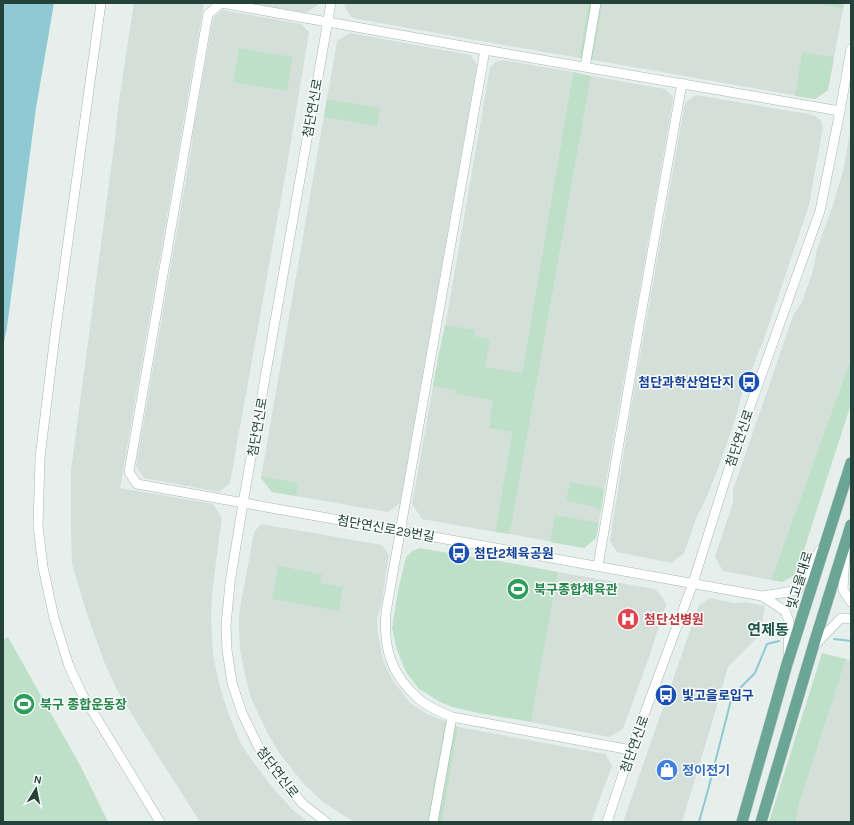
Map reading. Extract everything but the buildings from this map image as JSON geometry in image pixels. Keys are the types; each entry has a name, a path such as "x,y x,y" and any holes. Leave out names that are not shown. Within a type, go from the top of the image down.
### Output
{"main road":[{"name":"빛고을대로","path":"742,822 787,664 851,463"},
{"path":"760,822 851,525"}],"street":[{"path":"101,3 55,335 40,458 38,526 48,592 54,618 69,666 82,694 160,822"},
{"name":"첨단연신로29번길","path":"327,22 221,3 208,14 129,472 137,484 401,530 762,596"},
{"name":"첨단연신로","path":"326,822 303,804 272,768 259,748 242,713 232,683 227,650 226,625 230,583 243,502 331,3"},
{"path":"585,67 596,3"},
{"path":"327,22 840,111"},
{"name":"첨단연신로","path":"607,822 631,750 693,583 736,446 820,211 851,49"},
{"path":"485,50 386,612 385,628 388,655 393,667 404,684 424,702 452,717 631,750"},
{"path":"598,566 637,333 682,83"},
{"path":"762,596 797,590 826,539"},
{"path":"845,544 843,590 851,602"},
{"path":"762,596 785,611 789,621 787,664"},
{"path":"813,647 841,618 851,618"},
{"path":"433,822 452,717"}],"shaded area":[{"path":"134,3 204,3 120,488 213,504 222,518 212,595 211,619 213,654 219,683 227,710 241,744 273,788 292,809 308,822 200,822 116,688 105,664 85,608 72,564 71,470 119,100"},
{"path":"245,3 318,3 318,5 306,13"},
{"path":"345,3 588,3 579,58 352,18 344,6"},
{"path":"603,3 810,3 843,9 828,90 815,99 593,60"},
{"path":"222,10 301,24 309,32 287,165 230,483 219,492 144,478 136,466 213,18"},
{"path":"350,33 471,55 477,65 400,503 388,512 272,492 261,478 337,41"},
{"path":"502,60 573,72 495,532 422,519 412,504 439,353 445,328 490,67 496,62"},
{"path":"591,76 665,89 673,97 673,100 596,538 584,548 510,534"},
{"path":"696,95 808,114 821,120 823,128 810,202 763,342 743,390 735,420 716,474 697,516 684,553 671,563 617,552 610,541 631,407 685,103"},
{"path":"851,127 851,358 771,580 723,571 715,557 733,503 733,490 793,316 802,302 813,271 817,249 832,208 843,171"},
{"path":"261,524 382,545 389,555 381,606 377,619 378,634 384,663 394,682 410,703 427,714 445,721 427,822 355,822 351,820 323,802 303,783 280,754 267,732 250,696 240,649 239,631 239,614 254,532"},
{"path":"558,572 655,589 663,598 666,605 623,729 609,737 531,722"},
{"path":"710,598 734,603 745,602 765,606 760,635 728,667 682,822 623,822 699,605"},
{"path":"846,659 851,660 851,822 796,822 798,808"},
{"path":"458,727 605,754 612,766 591,822 442,822"}],"green space":[{"path":"588,3 603,3 593,60 579,58"},
{"path":"810,3 844,3 843,9"},
{"path":"239,48 293,57 287,91 233,82"},
{"path":"802,52 834,57 828,90 815,99 795,96"},
{"path":"573,72 591,76 510,534 495,532 512,432 489,428 493,400 455,394 456,390 433,386 445,325 475,330 474,336 490,339 485,367 522,373"},
{"path":"327,99 380,108 377,126 324,117"},
{"path":"851,358 851,404 799,565 794,576 782,582 771,580"},
{"path":"262,476 298,483 296,496 272,492 261,478"},
{"path":"570,482 604,489 601,511 596,507 566,501"},
{"path":"555,515 599,523 596,538 584,548 550,542"},
{"path":"420,548 558,572 531,722 452,707 438,701 418,688 406,672 397,650 392,628 398,591 406,557 412,551"},
{"path":"278,566 322,574 320,583 343,587 339,611 272,599"},
{"name":"북구 종합운동장","path":"8,637 81,767 108,822 3,822 3,640"},
{"path":"822,653 846,659 798,808 796,822 769,822"},
{"path":"445,721 458,727 442,822 427,822"}],"water":[{"path":"3,3 54,3 36,108 7,327 3,347"}],"waterway":[{"path":"834,639 851,641"},
{"path":"699,822 732,696 755,673 767,644 779,641"}],"place":[{"name":"첨단과학산업단지","path":"749,382"},
{"name":"첨단2체육공원","path":"459,553"},
{"name":"북구종합체육관","path":"518,589"},
{"name":"첨단선병원","path":"628,619"},
{"name":"빛고을로입구","path":"666,695"},
{"name":"북구 종합운동장","path":"24,704"},
{"name":"정이전기","path":"667,770"}],"district":[{"name":"연제동","path":"768,630"}]}
